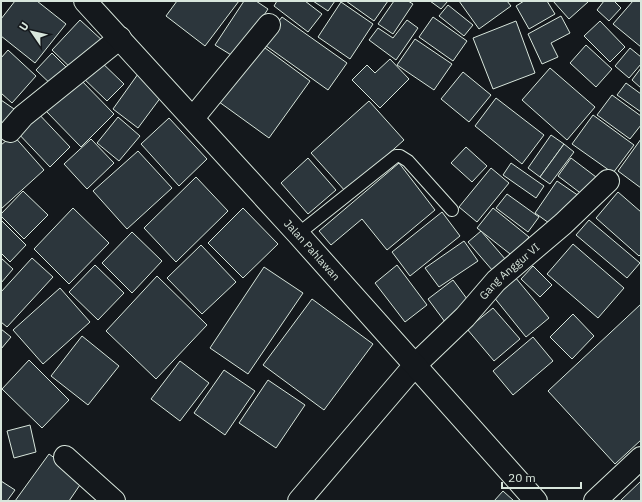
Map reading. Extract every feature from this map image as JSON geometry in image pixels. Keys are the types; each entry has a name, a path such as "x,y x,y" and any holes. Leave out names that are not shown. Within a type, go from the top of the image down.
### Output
{"street":[{"name":"Jalan Pahlawan","path":"85,1 298,234 536,501"},
{"path":"193,118 269,25"},
{"path":"10,131 23,116 120,38"},
{"name":"Gang Anggur VI","path":"299,501 415,365 465,317 496,281 563,224 608,181"},
{"path":"64,457 114,501"},
{"path":"596,501 641,458"}],"lane":[{"path":"298,234 396,156 400,156 408,161 452,210"}],"building":[{"path":"15,1 37,1 66,24 35,63 1,36 1,19"},
{"path":"177,1 239,1 205,46 166,16"},
{"path":"244,1 256,1 268,9 236,58 215,45"},
{"path":"277,1 305,1 322,14 308,32 274,6"},
{"path":"313,1 335,1 328,11"},
{"path":"346,1 388,1 374,21"},
{"path":"394,1 408,1 413,4 393,34 378,24"},
{"path":"430,1 448,1 441,9"},
{"path":"459,1 507,1 511,6 479,29"},
{"path":"524,1 547,1 555,14 529,29 516,6"},
{"path":"553,1 587,1 588,2 569,19"},
{"path":"604,1 614,1 621,8 609,21 597,10"},
{"path":"633,1 641,1 641,47 613,24"},
{"path":"341,2 373,24 350,59 318,37"},
{"path":"448,5 473,25 464,36 439,16"},
{"path":"561,16 570,33 551,43 558,57 542,64 528,34"},
{"path":"282,17 347,63 328,90 262,43"},
{"path":"433,17 467,41 453,61 419,37"},
{"path":"80,20 104,42 76,73 52,50"},
{"path":"407,20 418,28 396,60 369,40 378,28 393,38"},
{"path":"516,21 535,73 493,89 473,38"},
{"path":"600,21 625,47 610,62 584,36"},
{"path":"415,39 452,64 434,90 397,65"},
{"path":"257,42 310,81 269,138 215,99"},
{"path":"586,45 612,69 596,87 570,63"},
{"path":"630,48 641,57 641,64 629,78 615,66"},
{"path":"8,50 36,76 12,103 1,93 1,58"},
{"path":"52,53 71,72 56,89 36,70"},
{"path":"97,58 124,84 107,101 80,75"},
{"path":"390,59 409,79 380,108 352,80 367,65 375,73"},
{"path":"550,68 595,107 567,140 522,100"},
{"path":"641,68 641,88 632,80"},
{"path":"463,72 491,95 469,122 441,99"},
{"path":"138,74 164,93 138,128 113,109"},
{"path":"78,77 114,114 81,147 45,110"},
{"path":"626,83 641,94 641,112 617,95"},
{"path":"612,95 641,116 641,125 630,139 597,115"},
{"path":"496,98 544,135 522,164 475,126"},
{"path":"1,100 17,111 1,133"},
{"path":"369,101 404,140 346,192 311,153"},
{"path":"35,110 70,147 50,167 15,130"},
{"path":"593,115 634,145 613,173 572,144"},
{"path":"118,117 140,136 119,161 97,143"},
{"path":"169,118 207,159 179,186 141,144"},
{"path":"13,135 44,170 1,209 1,145"},
{"path":"551,135 564,144 540,177 528,168"},
{"path":"91,139 114,163 87,189 64,164"},
{"path":"641,139 641,188 618,171"},
{"path":"564,144 574,152 550,184 540,177"},
{"path":"466,147 487,166 472,182 451,163"},
{"path":"138,151 172,188 127,229 93,191"},
{"path":"308,158 336,190 308,214 281,183"},
{"path":"571,158 596,177 583,195 558,176"},
{"path":"399,163 435,210 387,250 362,219 331,245 319,231"},
{"path":"511,163 544,186 536,198 503,175"},
{"path":"491,168 509,183 477,222 459,207"},
{"path":"196,177 228,211 176,262 144,228"},
{"path":"557,181 579,196 556,228 535,213"},
{"path":"23,191 48,215 24,239 1,216 1,214"},
{"path":"618,192 641,212 641,254 639,256 596,218"},
{"path":"507,194 539,217 528,232 496,208"},
{"path":"73,208 109,243 69,284 34,249"},
{"path":"243,208 278,244 243,278 208,243"},
{"path":"493,208 529,237 514,257 477,228"},
{"path":"442,212 460,236 410,276 392,252"},
{"path":"1,220 26,245 10,262 1,253"},
{"path":"589,220 640,263 627,278 576,235"},
{"path":"481,231 506,260 493,271 468,242"},
{"path":"132,232 162,261 132,293 102,263"},
{"path":"464,241 478,261 439,287 425,268"},
{"path":"573,244 624,288 598,318 547,274"},
{"path":"201,245 236,282 202,314 167,278"},
{"path":"1,258 13,269 1,283"},
{"path":"32,258 53,277 7,327 1,322 1,292"},
{"path":"95,265 124,293 98,320 69,292"},
{"path":"397,265 427,305 405,322 375,283"},
{"path":"533,266 552,285 540,297 521,279"},
{"path":"264,267 303,293 248,374 210,348"},
{"path":"157,276 207,325 156,379 106,331"},
{"path":"515,277 549,318 526,337 493,296"},
{"path":"453,280 473,307 448,326 428,299"},
{"path":"60,288 90,322 43,364 13,330"},
{"path":"312,299 373,344 324,410 263,365"},
{"path":"641,304 641,440 615,464 548,391"},
{"path":"493,308 520,339 494,361 467,329"},
{"path":"573,314 594,336 572,359 550,337"},
{"path":"1,329 11,337 1,349"},
{"path":"82,336 119,366 88,405 51,376"},
{"path":"533,337 553,361 513,395 493,371"},
{"path":"29,360 69,400 42,428 2,389"},
{"path":"180,361 209,383 180,421 151,399"},
{"path":"224,370 255,391 225,435 194,413"},
{"path":"268,380 305,405 276,448 239,423"},
{"path":"30,425 36,452 14,458 7,431"},
{"path":"49,454 84,479 69,501 15,501"},
{"path":"1,481 15,490 7,501 1,501"},
{"path":"641,481 641,501 620,501"},
{"path":"503,491 514,501 494,501"}]}
